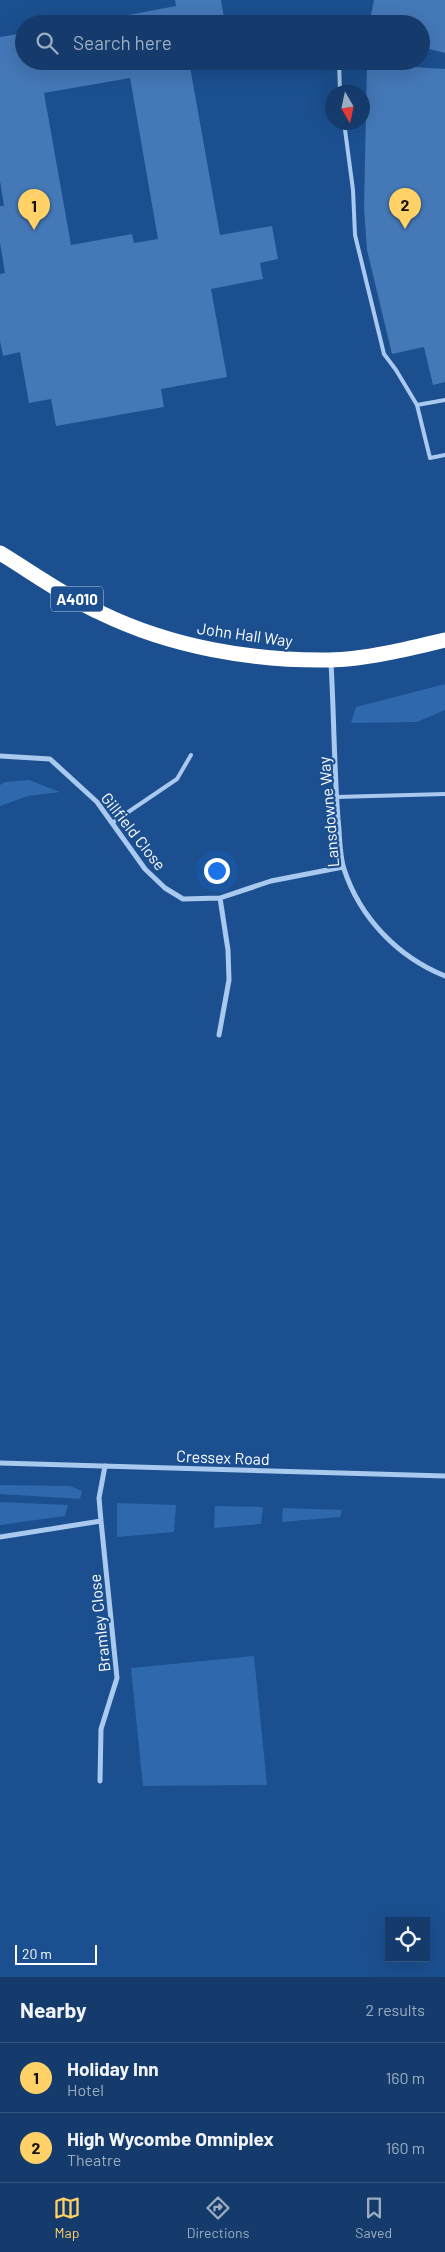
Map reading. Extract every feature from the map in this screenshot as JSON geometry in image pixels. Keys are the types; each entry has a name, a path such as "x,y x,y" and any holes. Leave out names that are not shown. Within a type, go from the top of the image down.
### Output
{"highway":[{"name":"John Hall Way","path":"0,553 100,613 158,637 216,651 331,660 408,649 445,640"}],"street":[{"name":"Lansdowne Way","path":"331,660 336,797 343,867 359,904 386,938 422,967 445,976"},
{"name":"Gillfield Close","path":"0,756 50,759 97,802 145,869 165,888 183,899 220,898 271,881 343,867"},
{"path":"219,1035 229,980 228,950 220,898"},
{"name":"Cressex Road","path":"0,1463 445,1476"},
{"name":"Bramley Close","path":"100,1781 101,1729 117,1678 101,1521 100,1498 105,1466"},
{"path":"0,1537 101,1521"}],"lane":[{"path":"340,70 340,85"},
{"path":"345,130 353,190 355,234 384,354 417,405 430,458 445,455"},
{"path":"417,405 445,400"},
{"path":"112,823 177,779 191,755"},
{"path":"336,797 445,794"}],"shaded area":[{"path":"445,684 445,710 417,722 351,723 356,707"},
{"path":"29,780 60,792 28,796 0,806 0,785 5,782"},
{"path":"0,1485 70,1486 82,1491 80,1499 0,1494"},
{"path":"0,1502 68,1505 65,1516 0,1525"},
{"path":"117,1503 176,1505 174,1532 117,1537"},
{"path":"215,1506 263,1507 261,1524 214,1528"},
{"path":"283,1508 342,1510 340,1517 282,1522"},
{"path":"254,1656 267,1785 143,1786 131,1668"}],"building":[{"path":"175,0 221,0 224,15 128,15 176,6"},
{"path":"374,0 445,0 445,53 430,49 430,15 371,15"},
{"path":"15,34 15,70 191,70 220,235 272,226 278,259 260,263 263,279 211,289 227,377 161,389 164,407 56,426 51,399 29,403 20,352 3,356 0,341 0,274 5,273 0,243 0,206 4,206 0,181 0,37","holes":["130,78 158,239 134,243 132,234 71,245 44,93"]},
{"path":"445,69 445,382 433,385 424,347 392,354 367,250 364,208 366,130 370,130 370,85 367,85 367,70"}],"place":[{"name":"High Wycombe Omniplex","path":"405,229"},
{"name":"Holiday Inn","path":"34,230"}]}
